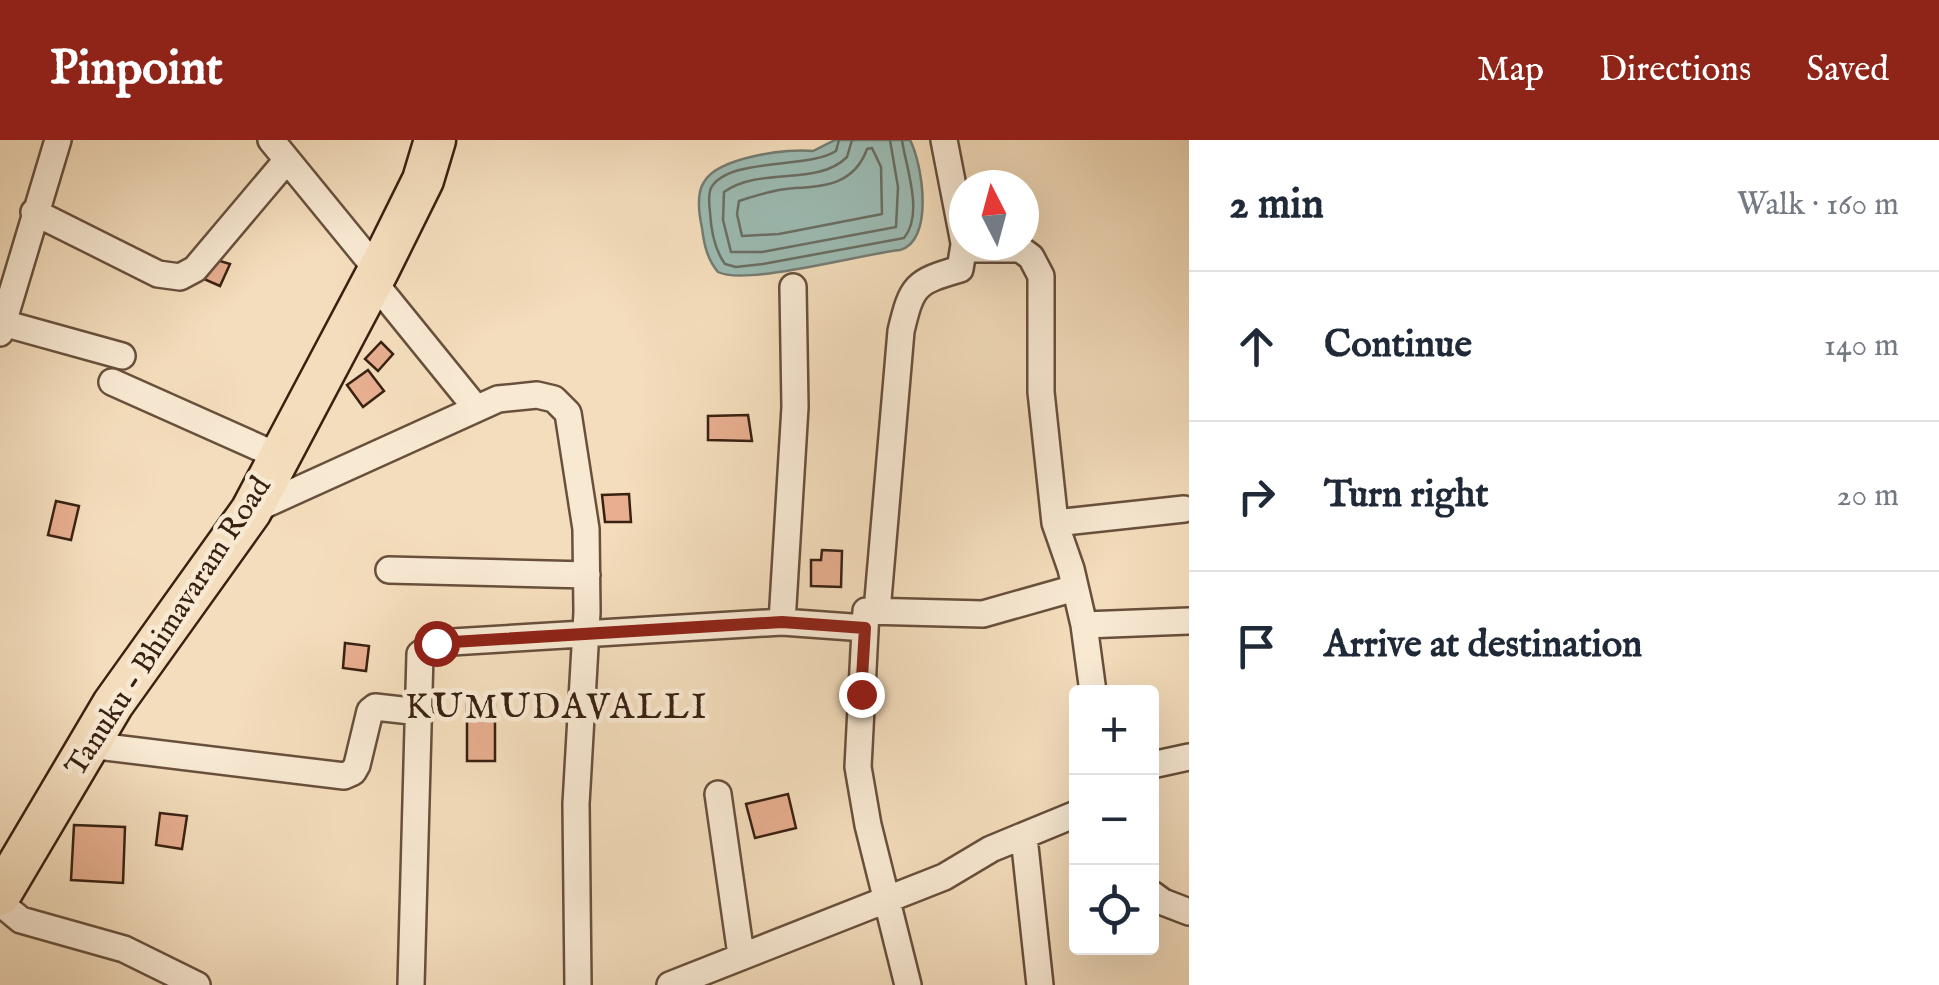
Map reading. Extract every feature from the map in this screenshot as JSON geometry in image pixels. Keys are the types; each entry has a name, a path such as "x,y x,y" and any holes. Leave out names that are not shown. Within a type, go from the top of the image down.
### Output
{"main road":[{"name":"Tanuku - Bhimavaram Road","path":"0,895 113,704 252,511 376,276 423,180 435,140"}],"street":[{"path":"58,140 2,328 122,356"},
{"path":"944,140 950,170"},
{"path":"34,212 158,274 180,277 195,269 279,150 476,408"},
{"path":"908,985 858,767 901,330 909,296 917,284 960,269 962,260"},
{"path":"1033,260 1041,276 1041,392 1054,522 1084,626 1092,685"},
{"path":"782,622 795,407 793,287"},
{"path":"112,382 280,458"},
{"path":"252,511 498,400 537,395 554,399 568,413 586,529 587,574 576,804 578,985"},
{"path":"1054,522 1184,509"},
{"path":"389,570 587,574"},
{"path":"411,985 420,654 436,643 983,614 1075,588"},
{"path":"1084,626 1189,621"},
{"path":"88,745 344,776 357,765 374,707 420,712"},
{"path":"1159,763 1189,757"},
{"path":"718,794 741,954"},
{"path":"670,985 944,877 991,849 1069,822"},
{"path":"1024,837 1040,985"},
{"path":"1159,897 1189,912"},
{"path":"0,903 21,920 124,949 197,985"}],"water":[{"path":"835,140 910,140 919,166 923,201 918,233 911,244 900,250 778,272 718,272 707,251 700,217 699,198 704,182 712,173 738,160 813,151"}],"building":[{"path":"207,257 230,264 220,286 197,276"},
{"path":"381,342 393,354 378,371 365,359"},
{"path":"368,370 384,391 363,407 347,385"},
{"path":"748,415 752,441 708,440 708,416"},
{"path":"629,494 631,522 605,522 602,495"},
{"path":"56,501 79,506 71,540 48,535"},
{"path":"822,550 842,551 841,587 811,586 811,560 821,560"},
{"path":"345,643 369,646 366,671 343,668"},
{"path":"467,704 495,704 495,761 467,761"},
{"path":"788,794 796,828 755,838 746,804"},
{"path":"160,813 187,816 182,849 156,845"},
{"path":"74,825 125,827 123,883 71,880"}],"district":[{"name":"KUMUDAVALLI","path":"557,708"}],"route":[{"path":"436,643 782,622 865,628 861,694"}]}
